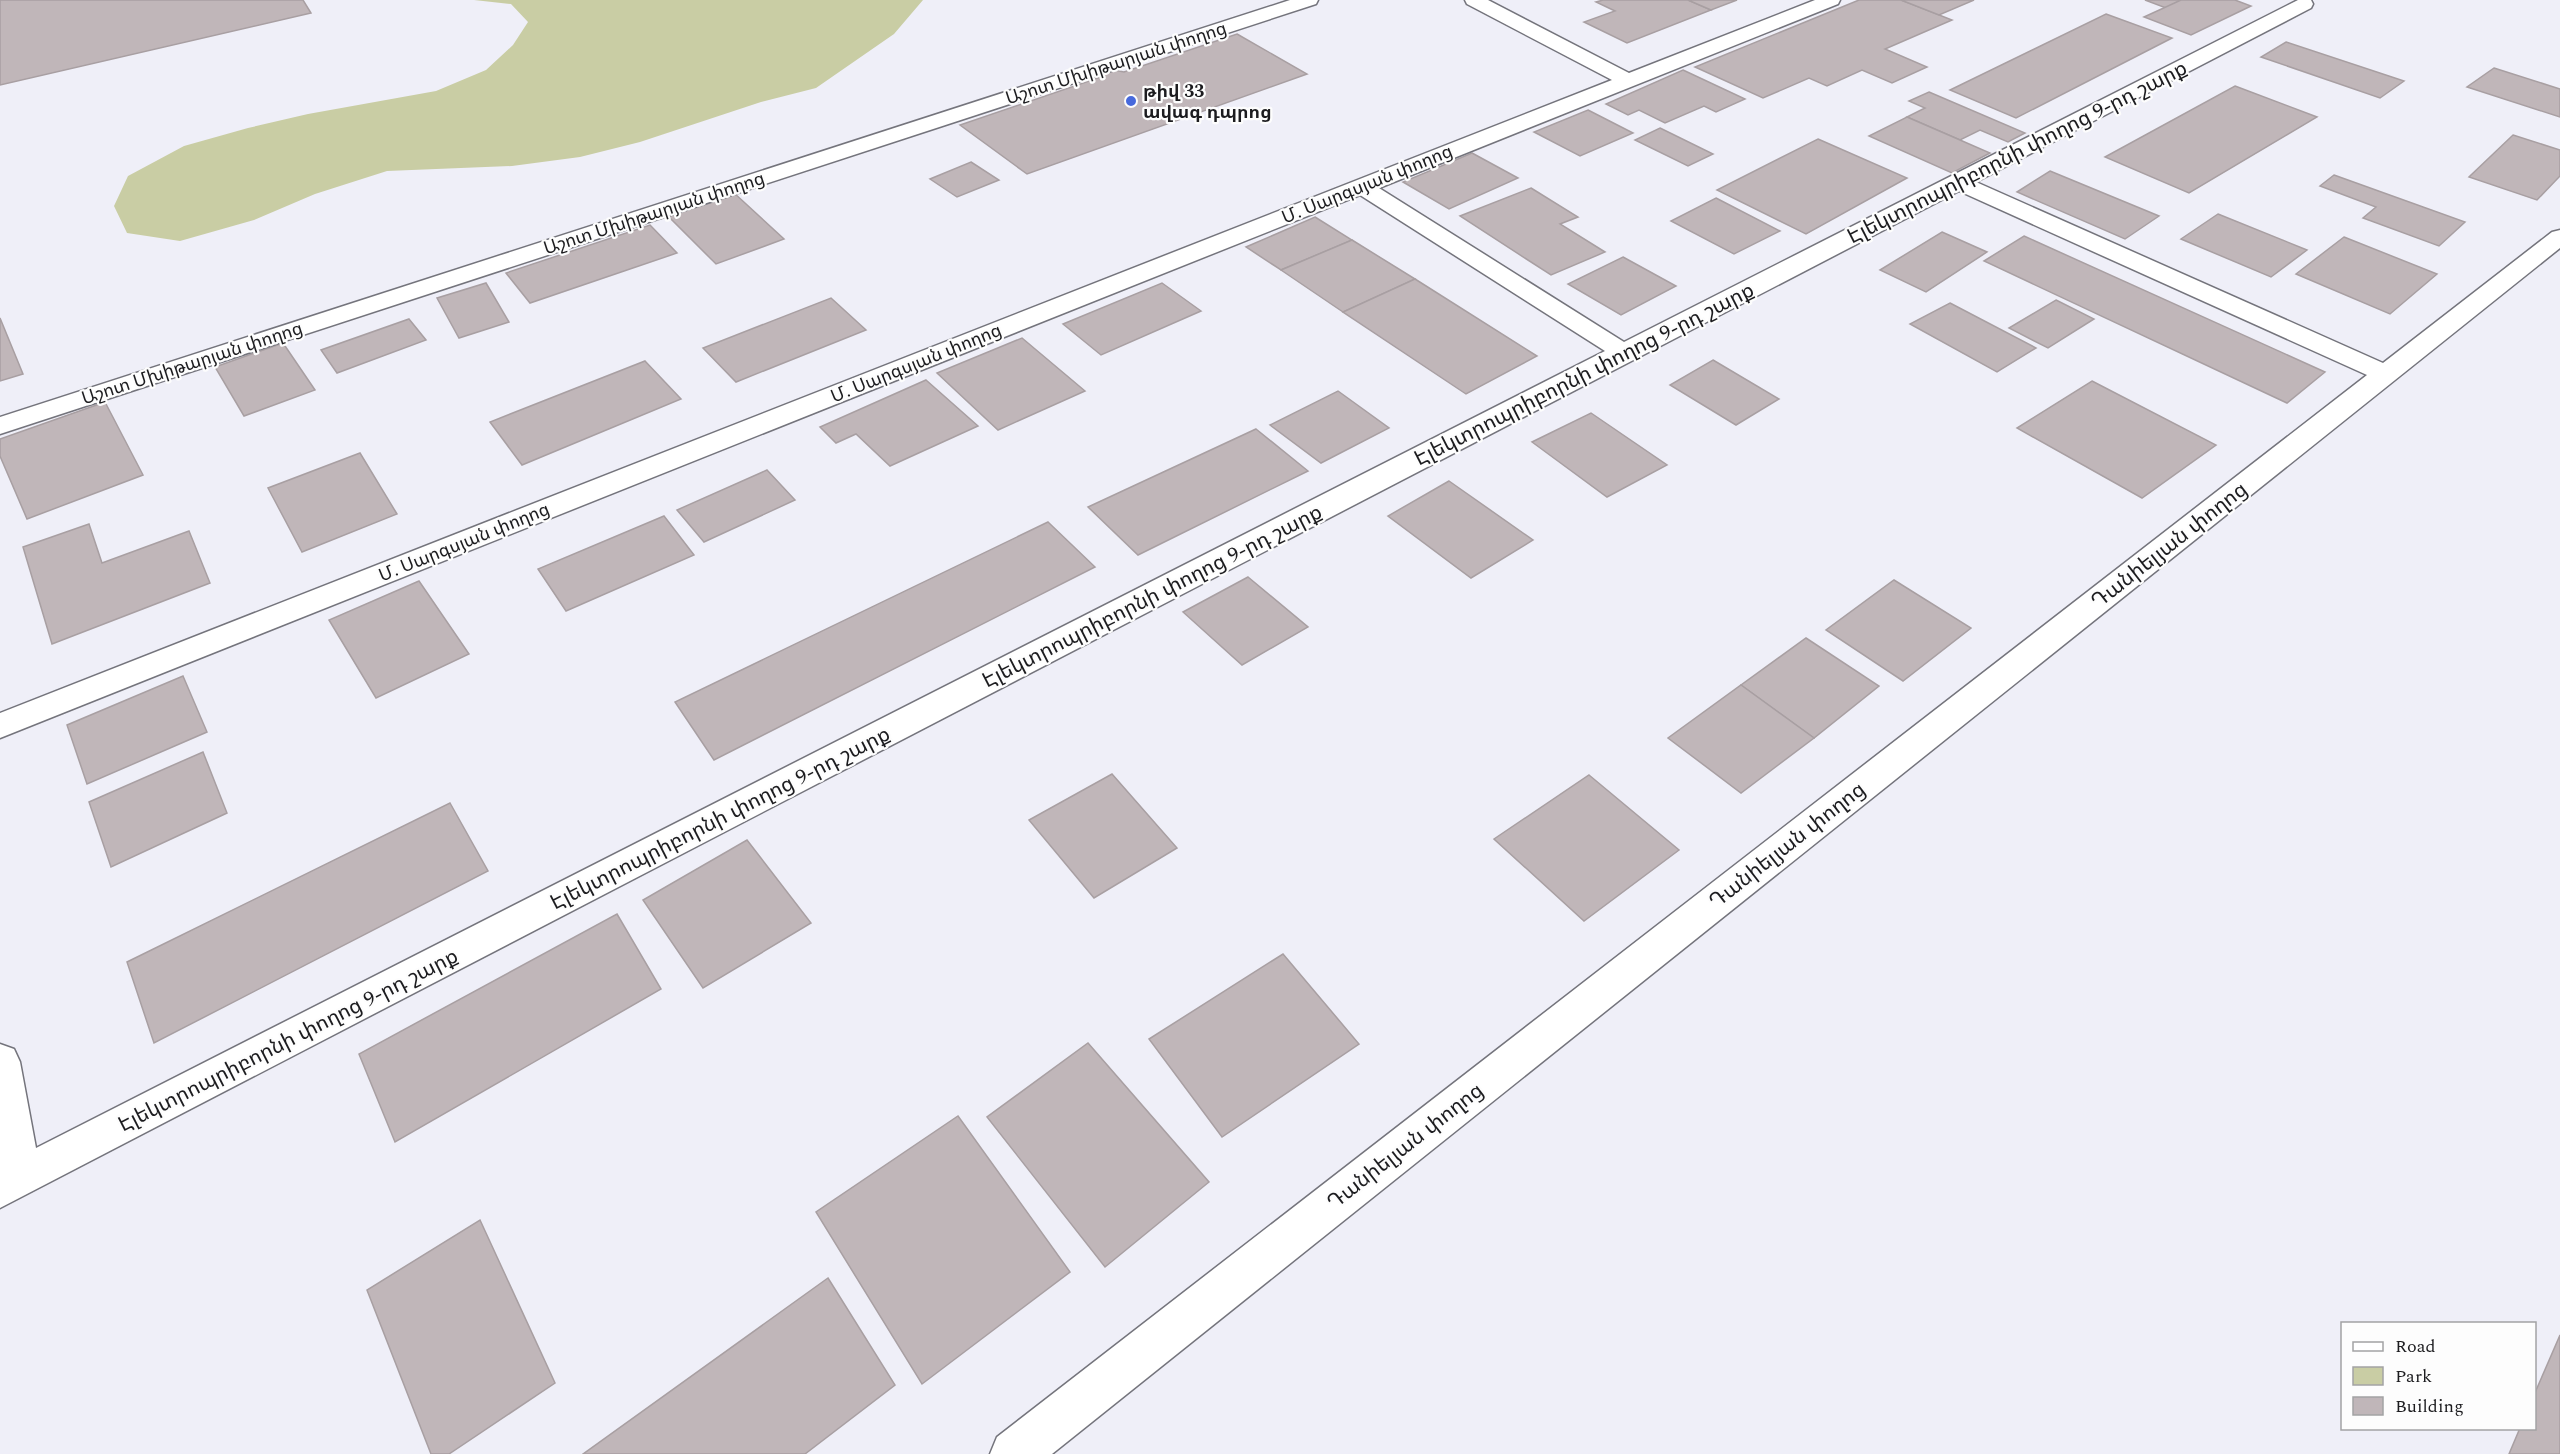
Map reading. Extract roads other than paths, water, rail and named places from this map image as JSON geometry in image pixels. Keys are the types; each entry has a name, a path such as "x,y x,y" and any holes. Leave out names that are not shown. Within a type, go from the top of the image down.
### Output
{"street":[{"name":"Աշոտ Մխիթարյան փողոց","path":"0,426 1309,0"},
{"path":"1474,0 1628,80"},
{"name":"Մ. Սարգսյան փողոց","path":"0,726 1831,0"},
{"name":"Էլեկտրոպրիբորնի փողոց 9-րդ շարք","path":"10,1183 1957,182 2299,2"},
{"path":"1957,182 2386,374"},
{"path":"1361,186 1625,352"},
{"name":"Դանիելյան փողոց","path":"1014,1454 2560,237"},
{"path":"0,1062 10,1183"}],"place":[{"name":"թիվ 33 ավագ դպրոց","path":"1131,101"}]}
